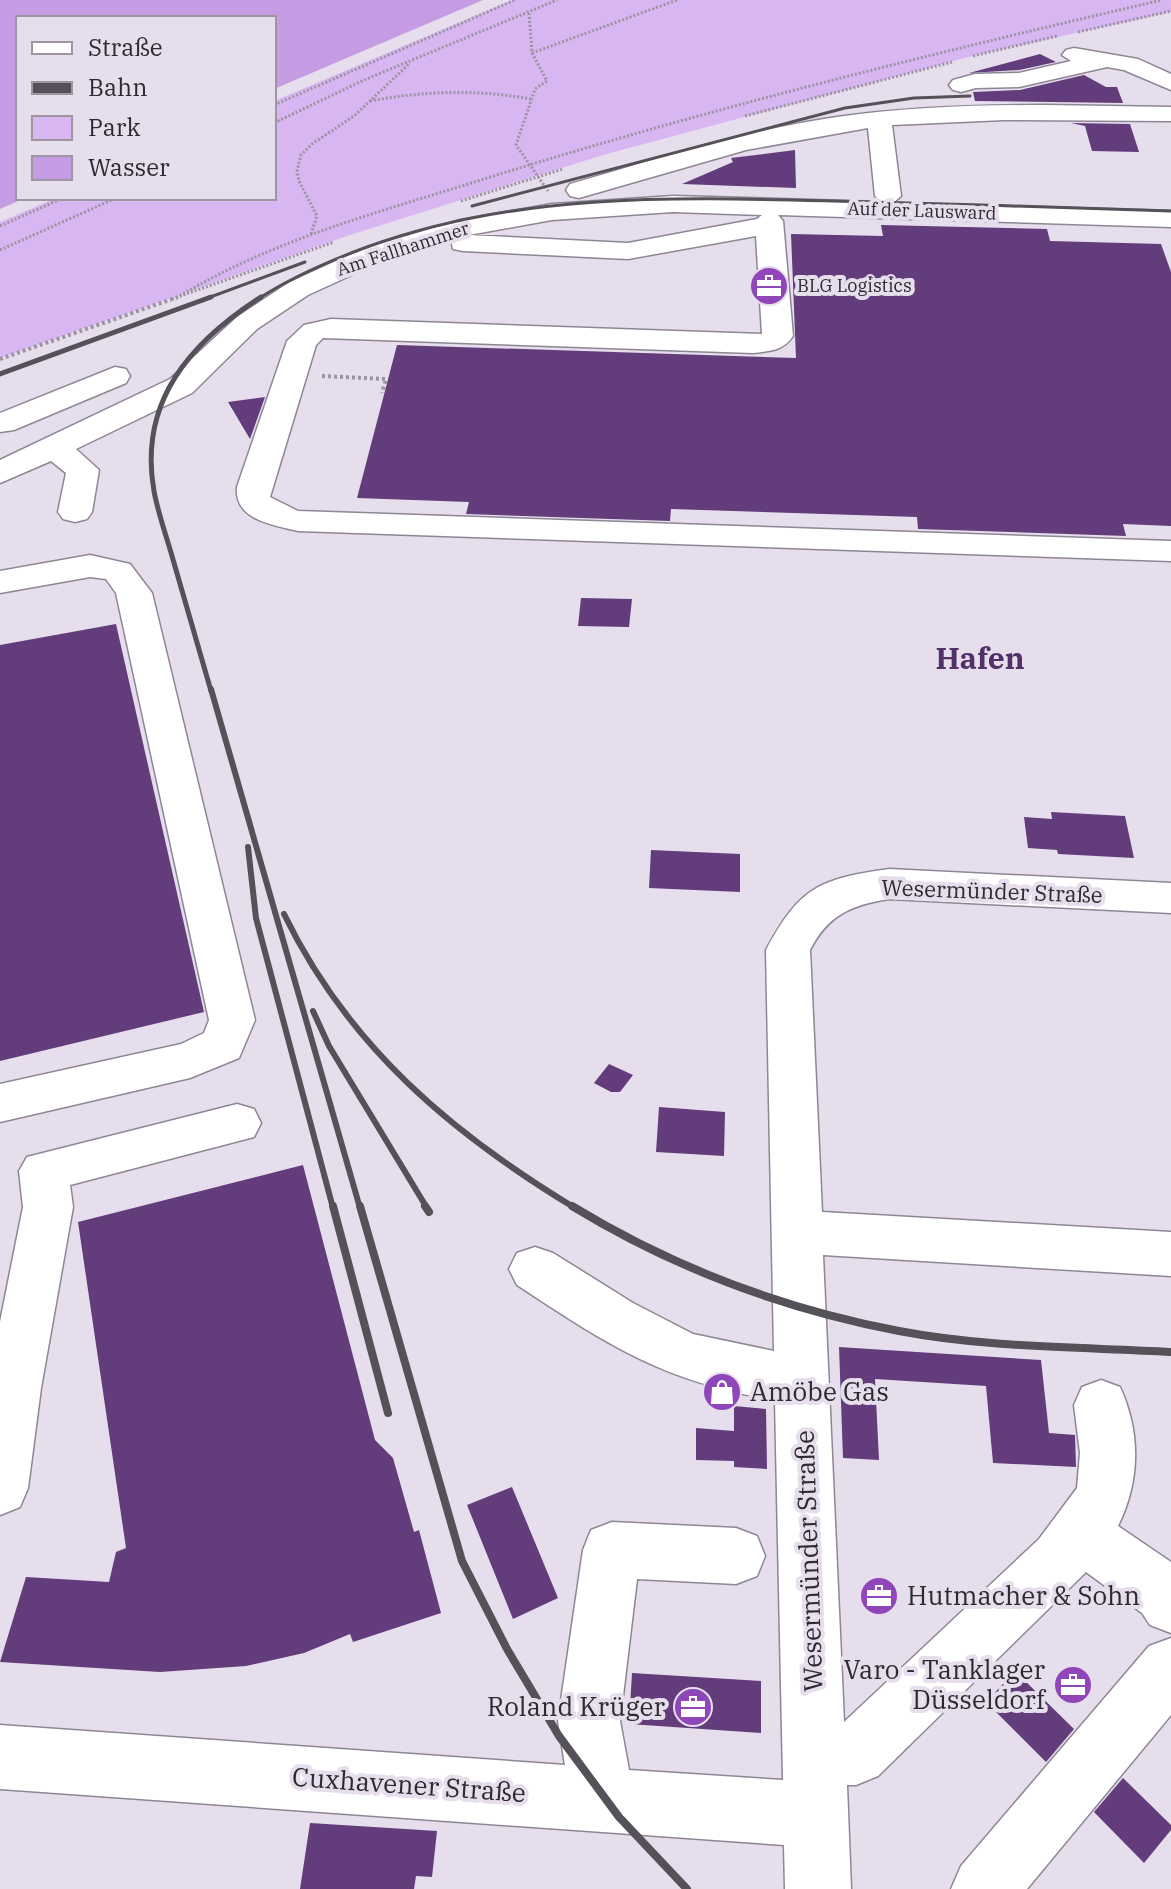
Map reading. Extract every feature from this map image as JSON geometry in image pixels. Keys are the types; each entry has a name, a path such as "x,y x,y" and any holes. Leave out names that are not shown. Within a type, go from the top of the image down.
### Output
{"street":[{"path":"907,116 899,107 902,103 975,81 1019,80 1104,61 1130,64 1171,83"},
{"path":"552,212 549,204 554,197 797,131 907,116 992,111 1170,117"},
{"path":"878,119 884,143 888,196"},
{"path":"664,167 688,180 730,192 1171,202"},
{"name":"Am Fallhammer","path":"0,473 181,386 231,337 281,299 351,264 437,235 552,212 673,204"},
{"name":"Auf der Lausward","path":"673,204 1171,219"},
{"path":"769,224 778,336 771,342 753,344 331,328 314,331 302,341 254,487 253,497 257,506 298,521 1171,551"},
{"path":"437,235 465,244 628,251 769,224 1171,233"},
{"path":"281,299 309,306 350,281 395,262"},
{"path":"2,422 115,376"},
{"path":"2,422 83,470 75,512"},
{"path":"0,582 90,566 118,571 134,593 232,1020 223,1045 190,1060 0,1103"},
{"path":"1106,571 1171,573"},
{"name":"Wesermünder Straße","path":"818,1889 788,950 804,918 824,902 851,889 889,884 1171,898"},
{"path":"0,1488 7,1388 48,1207 44,1171 237,1123"},
{"path":"798,1232 1171,1254"},
{"path":"535,1269 671,1350 701,1360 803,1380"},
{"path":"816,1753 856,1754 1060,1559 1081,1534 1099,1505 1109,1480 1110,1450 1101,1405"},
{"path":"1081,1534 1163,1592 1171,1604"},
{"path":"602,1797 589,1721 612,1550 736,1556"},
{"path":"984,1889 1171,1668"},
{"name":"Cuxhavener Straße","path":"0,1757 602,1797 818,1815"}],"path":[{"path":"276,104 515,0"},
{"path":"276,122 557,0"},
{"path":"532,53 677,0"},
{"path":"172,301 203,280 311,234 530,164 820,84 1160,0"},
{"path":"529,13 532,53 547,81 535,89 516,145 521,156 541,177"},
{"path":"311,234 318,226 318,214 299,182 296,169 299,157 347,122 416,59"},
{"path":"369,101 426,90 452,89 531,99"},
{"path":"0,226 58,200"},
{"path":"0,250 112,200"}],"green space":[{"path":"512,0 1171,0 1171,12 976,55 603,155 350,235 0,358 0,222 51,200 276,200 276,100"}],"water":[{"path":"0,0 483,0 276,88 276,16 16,16 16,200 20,200 0,209"}],"building":[{"path":"1040,54 1056,62 1019,70 969,73"},
{"path":"1084,75 1106,87 1117,87 1123,103 975,101 973,92 1020,90"},
{"path":"1071,123 1130,124 1139,152 1092,151 1085,126"},
{"path":"795,150 796,188 682,184 733,162 731,158"},
{"path":"881,225 1047,229 1050,241 1161,244 1171,272 1171,526 1123,524 1126,536 918,529 917,517 671,509 670,521 466,514 469,502 357,498 397,345 796,358 791,234 883,236"},
{"path":"265,397 250,439 228,402"},
{"path":"581,598 632,599 629,627 578,626"},
{"path":"116,624 204,1012 0,1061 0,645"},
{"path":"1051,812 1125,816 1134,858 1058,854 1057,850 1028,848 1024,817 1052,819"},
{"path":"651,850 740,854 740,892 649,888"},
{"path":"609,1064 633,1075 620,1092 611,1092 594,1083"},
{"path":"659,1107 725,1112 724,1156 656,1152"},
{"path":"303,1165 375,1440 393,1458 414,1532 419,1530 441,1613 353,1642 350,1634 304,1653 246,1666 160,1672 0,1662 26,1577 109,1582 116,1552 126,1548 78,1222"},
{"path":"839,1347 1041,1360 1049,1433 1075,1435 1076,1467 993,1463 986,1386 875,1379 879,1460 843,1458"},
{"path":"734,1406 766,1409 767,1469 734,1467 734,1461 696,1460 696,1428 734,1431"},
{"path":"512,1487 558,1598 513,1619 467,1505"},
{"path":"1015,1671 1074,1729 1046,1762 986,1702"},
{"path":"632,1673 761,1681 761,1733 629,1724"},
{"path":"1123,1778 1171,1825 1171,1830 1144,1863 1094,1812"},
{"path":"310,1823 437,1831 432,1877 416,1876 414,1889 300,1889"}],"railway":[{"path":"472,206 845,108 914,98 970,96"},
{"path":"259,298 311,270 367,247 424,229 539,207 656,199 714,199 1171,211"},
{"path":"205,299 305,262"},
{"path":"0,374 211,297"},
{"path":"211,691 154,491 151,459 154,429 162,402 192,354 212,334 259,298"},
{"path":"211,689 360,1208"},
{"path":"248,847 256,918 333,1208"},
{"path":"284,914 339,1005 407,1082 486,1149 575,1208"},
{"path":"313,1011 329,1046 427,1208"},
{"path":"333,1206 388,1413"},
{"path":"360,1206 462,1561 507,1649 559,1736 619,1817 687,1889"},
{"path":"425,1206 429,1212"},
{"path":"572,1206 689,1267 771,1298 856,1322 966,1341 1171,1352"}],"place":[{"name":"BLG Logistics","path":"769,286"},
{"name":"Amöbe Gas","path":"722,1392"},
{"name":"Hutmacher & Sohn","path":"879,1596"},
{"name":"Varo - Tanklager Düsseldorf","path":"1073,1685"},
{"name":"Roland Krüger","path":"693,1707"}],"district":[{"name":"Hafen","path":"980,659"}]}
